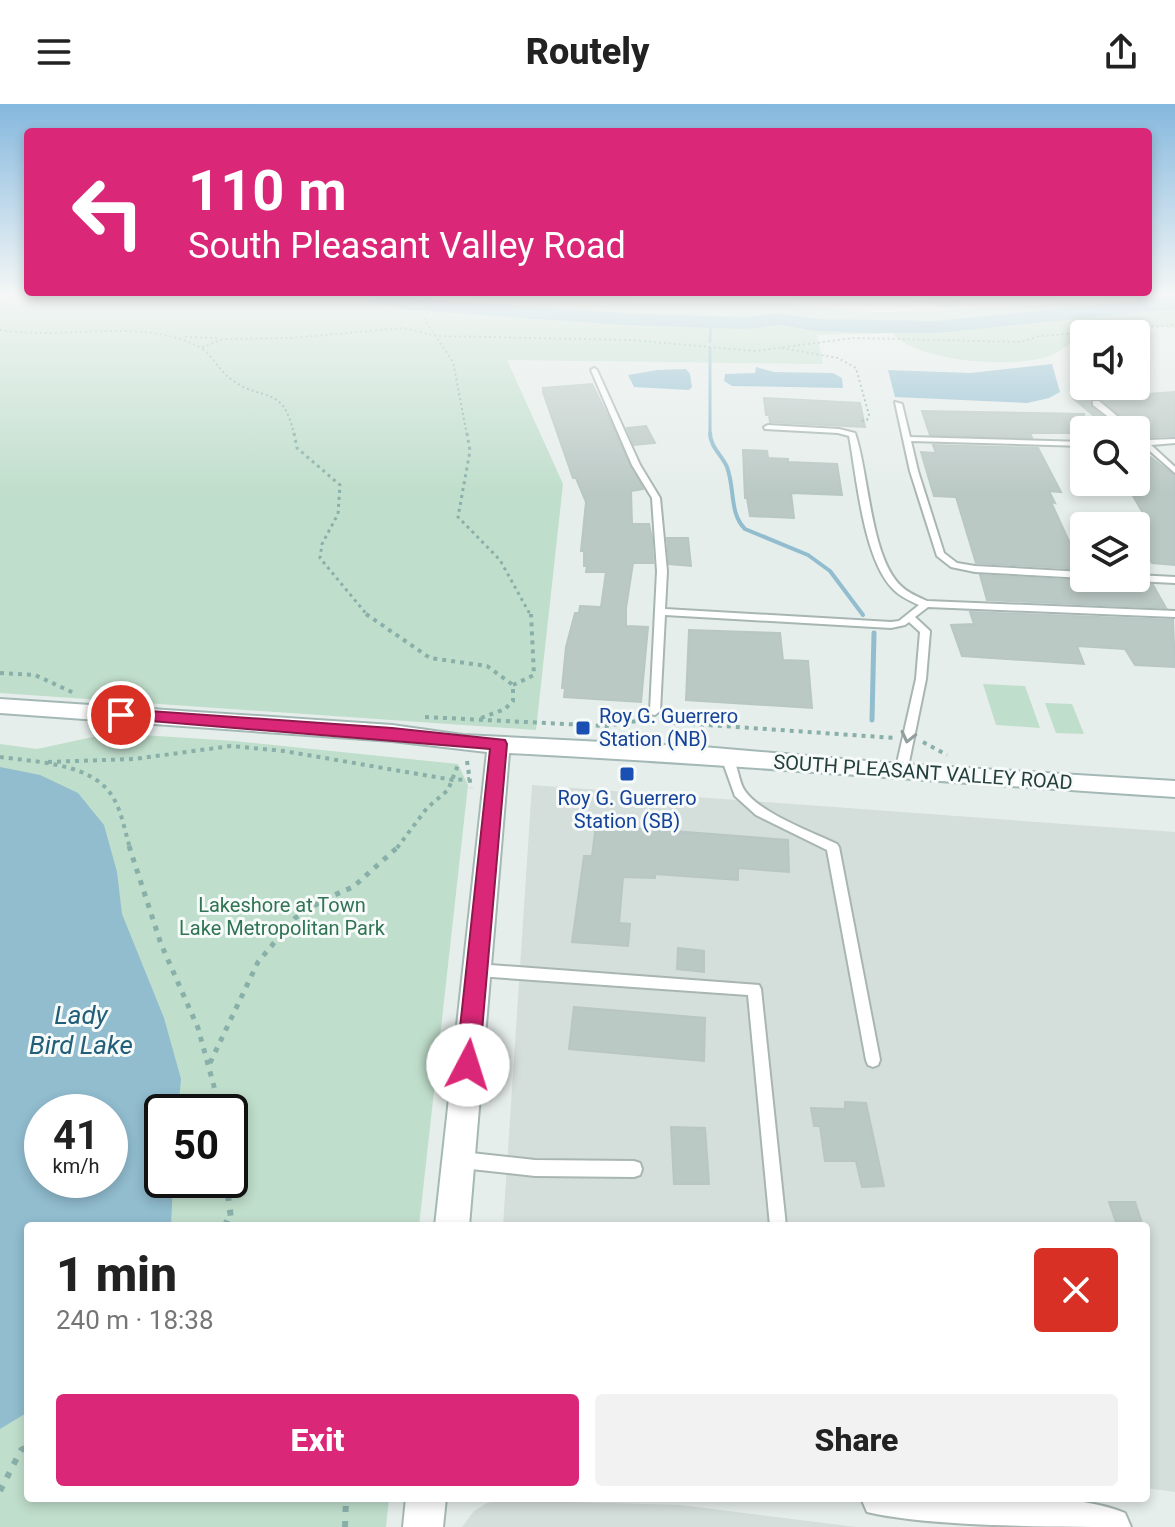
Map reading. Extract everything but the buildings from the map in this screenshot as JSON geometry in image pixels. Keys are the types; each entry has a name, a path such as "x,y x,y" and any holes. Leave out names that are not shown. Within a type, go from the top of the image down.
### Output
{"main road":[{"name":"SOUTH PLEASANT VALLEY ROAD","path":"0,706 376,732 499,744 1175,789"},
{"path":"452,1222 499,744"},
{"path":"423,1527 426,1502"},
{"path":"908,1502 1052,1523 1111,1527"}],"lane":[{"path":"594,370 636,465 656,498 662,571 655,711"},
{"path":"1096,403 1112,416"},
{"path":"898,404 909,439 914,471 940,554 954,565 975,569 1070,574"},
{"path":"768,427 839,431 852,435 880,564 894,586 907,597 926,604 1175,614"},
{"path":"909,439 1070,444"},
{"path":"1150,442 1175,441"},
{"path":"1150,450 1175,471"},
{"path":"1150,579 1175,580"},
{"path":"659,612 891,625 910,618 926,604"},
{"path":"901,772 916,703 925,631 910,618"},
{"path":"727,757 739,793 760,812 833,847 873,1060"},
{"path":"477,970 754,989 778,1222"},
{"path":"458,1160 535,1168 634,1169"}],"path":[{"path":"216,359 231,380 270,395 290,414 297,448 340,485 338,514 322,544 320,558 368,616 430,658 487,666 513,685"},
{"path":"451,359 470,451 458,517 500,560 531,612 534,675 513,685"},
{"path":"841,359 856,368 869,415 867,420 860,421"},
{"path":"513,685 513,701 505,709 471,719 606,726 643,720 703,727 907,738"},
{"path":"44,763 134,759 231,746 284,751 453,780 470,779"},
{"path":"0,757 44,763 92,776 114,798 161,944 198,1028 216,1094"},
{"path":"209,1065 258,962 295,918 325,899 353,887 402,843 427,808 448,790 458,765"},
{"path":"228,1198 231,1222"},
{"path":"226,1222 230,1211"},
{"path":"0,1491 24,1449"},
{"path":"345,1527 346,1502"}],"shaded area":[{"path":"532,785 1175,832 1175,1492 1150,1489 1150,1222 503,1222"},
{"path":"487,1503 681,1505 856,1527 462,1527 474,1511"}],"green space":[{"path":"0,359 822,359 823,364 507,360 563,484 536,730 0,693"},
{"path":"962,359 1032,359 1010,362"},
{"path":"983,684 1025,686 1040,728 996,725"},
{"path":"1045,703 1072,704 1084,734 1056,733"},
{"name":"Lakeshore at Town Lake Metropolitan Park","path":"111,733 235,741 458,764 468,785 419,1222 142,1222 145,1198 248,1198 248,1094 152,1094 0,780 0,744 37,749"},
{"path":"24,1384 24,1502 389,1502 386,1527 0,1527 0,1397"}],"water":[{"path":"1052,364 1060,392 1027,403 895,397 888,370 970,373"},
{"path":"756,367 774,372 833,373 842,378 843,388 732,386 724,381 725,374 755,373"},
{"path":"686,369 692,387 689,390 634,387 628,375 657,370"},
{"name":"Lady Bird Lake","path":"0,767 40,775 78,793 104,825 117,872 122,914 164,1018 181,1079 180,1094 144,1094 144,1198 172,1198 171,1222 24,1222 24,1414 0,1429"}],"waterway":[{"path":"710,359 710,433"},
{"path":"710,433 712,443 727,467 734,508 745,529 808,555 830,571 863,615"},
{"path":"872,720 874,633"}],"place":[{"name":"Roy G. Guerrero Station (NB)","path":"583,728"},
{"name":"Roy G. Guerrero Station (SB)","path":"627,774"}],"route":[{"path":"121,715 392,733 463,743 499,744 468,1065"}]}
